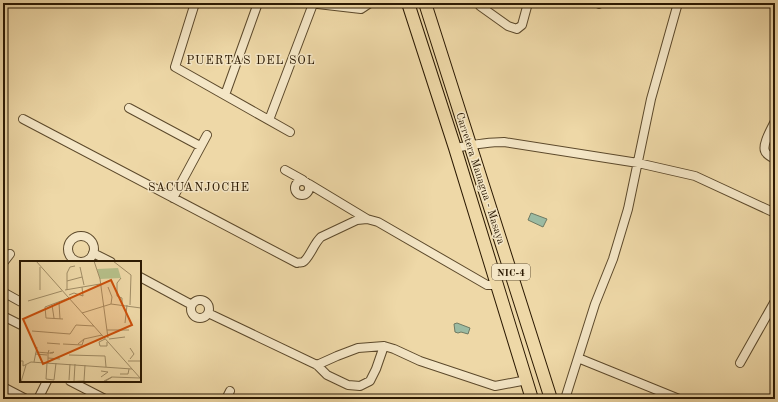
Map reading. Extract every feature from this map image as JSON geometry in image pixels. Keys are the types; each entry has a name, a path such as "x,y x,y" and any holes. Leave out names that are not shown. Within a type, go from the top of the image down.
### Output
{"highway":[{"name":"Carretera Managua - Masaya","path":"408,3 455,148 532,399"},
{"name":"Carretera Managua - Masaya","path":"425,3 551,399"}],"street":[{"path":"195,3 174,67 290,132"},
{"path":"225,95 258,3"},
{"path":"269,120 310,3 362,9 370,3"},
{"path":"478,3 508,26 516,30 522,26 528,3"},
{"path":"565,399 595,304 615,252 628,209 651,99 678,3"},
{"path":"129,108 200,146"},
{"path":"23,119 297,262 302,262 307,258 316,241 321,237 357,220 366,219"},
{"path":"775,121 764,148 765,153 775,159"},
{"path":"173,198 207,135"},
{"path":"455,148 490,142 504,142 638,163 695,176 775,213"},
{"path":"285,170 366,219 378,222 487,285 496,285"},
{"path":"94,253 109,261"},
{"path":"3,263 10,254"},
{"path":"141,278 192,305"},
{"path":"3,292 20,301"},
{"path":"200,301 205,302 208,307 208,313 204,317 199,318 194,316 191,311 192,305 200,301"},
{"path":"740,363 775,301"},
{"path":"208,313 317,365 327,375 348,385 360,386 370,380 376,369 384,346"},
{"path":"3,316 20,324"},
{"path":"317,365 358,348 384,346 420,361 495,386 527,380"},
{"path":"578,358 678,399"},
{"path":"38,399 46,382"},
{"path":"72,382 105,399"},
{"path":"3,387 26,399"},
{"path":"226,399 230,391"}],"shaded area":[{"path":"531,213 547,219 543,227 528,220"},
{"path":"457,323 470,328 468,334 455,332 454,324"}],"district":[{"name":"PUERTAS DEL SOL","path":"251,60"},
{"name":"SACUANJOCHE","path":"199,187"}]}
